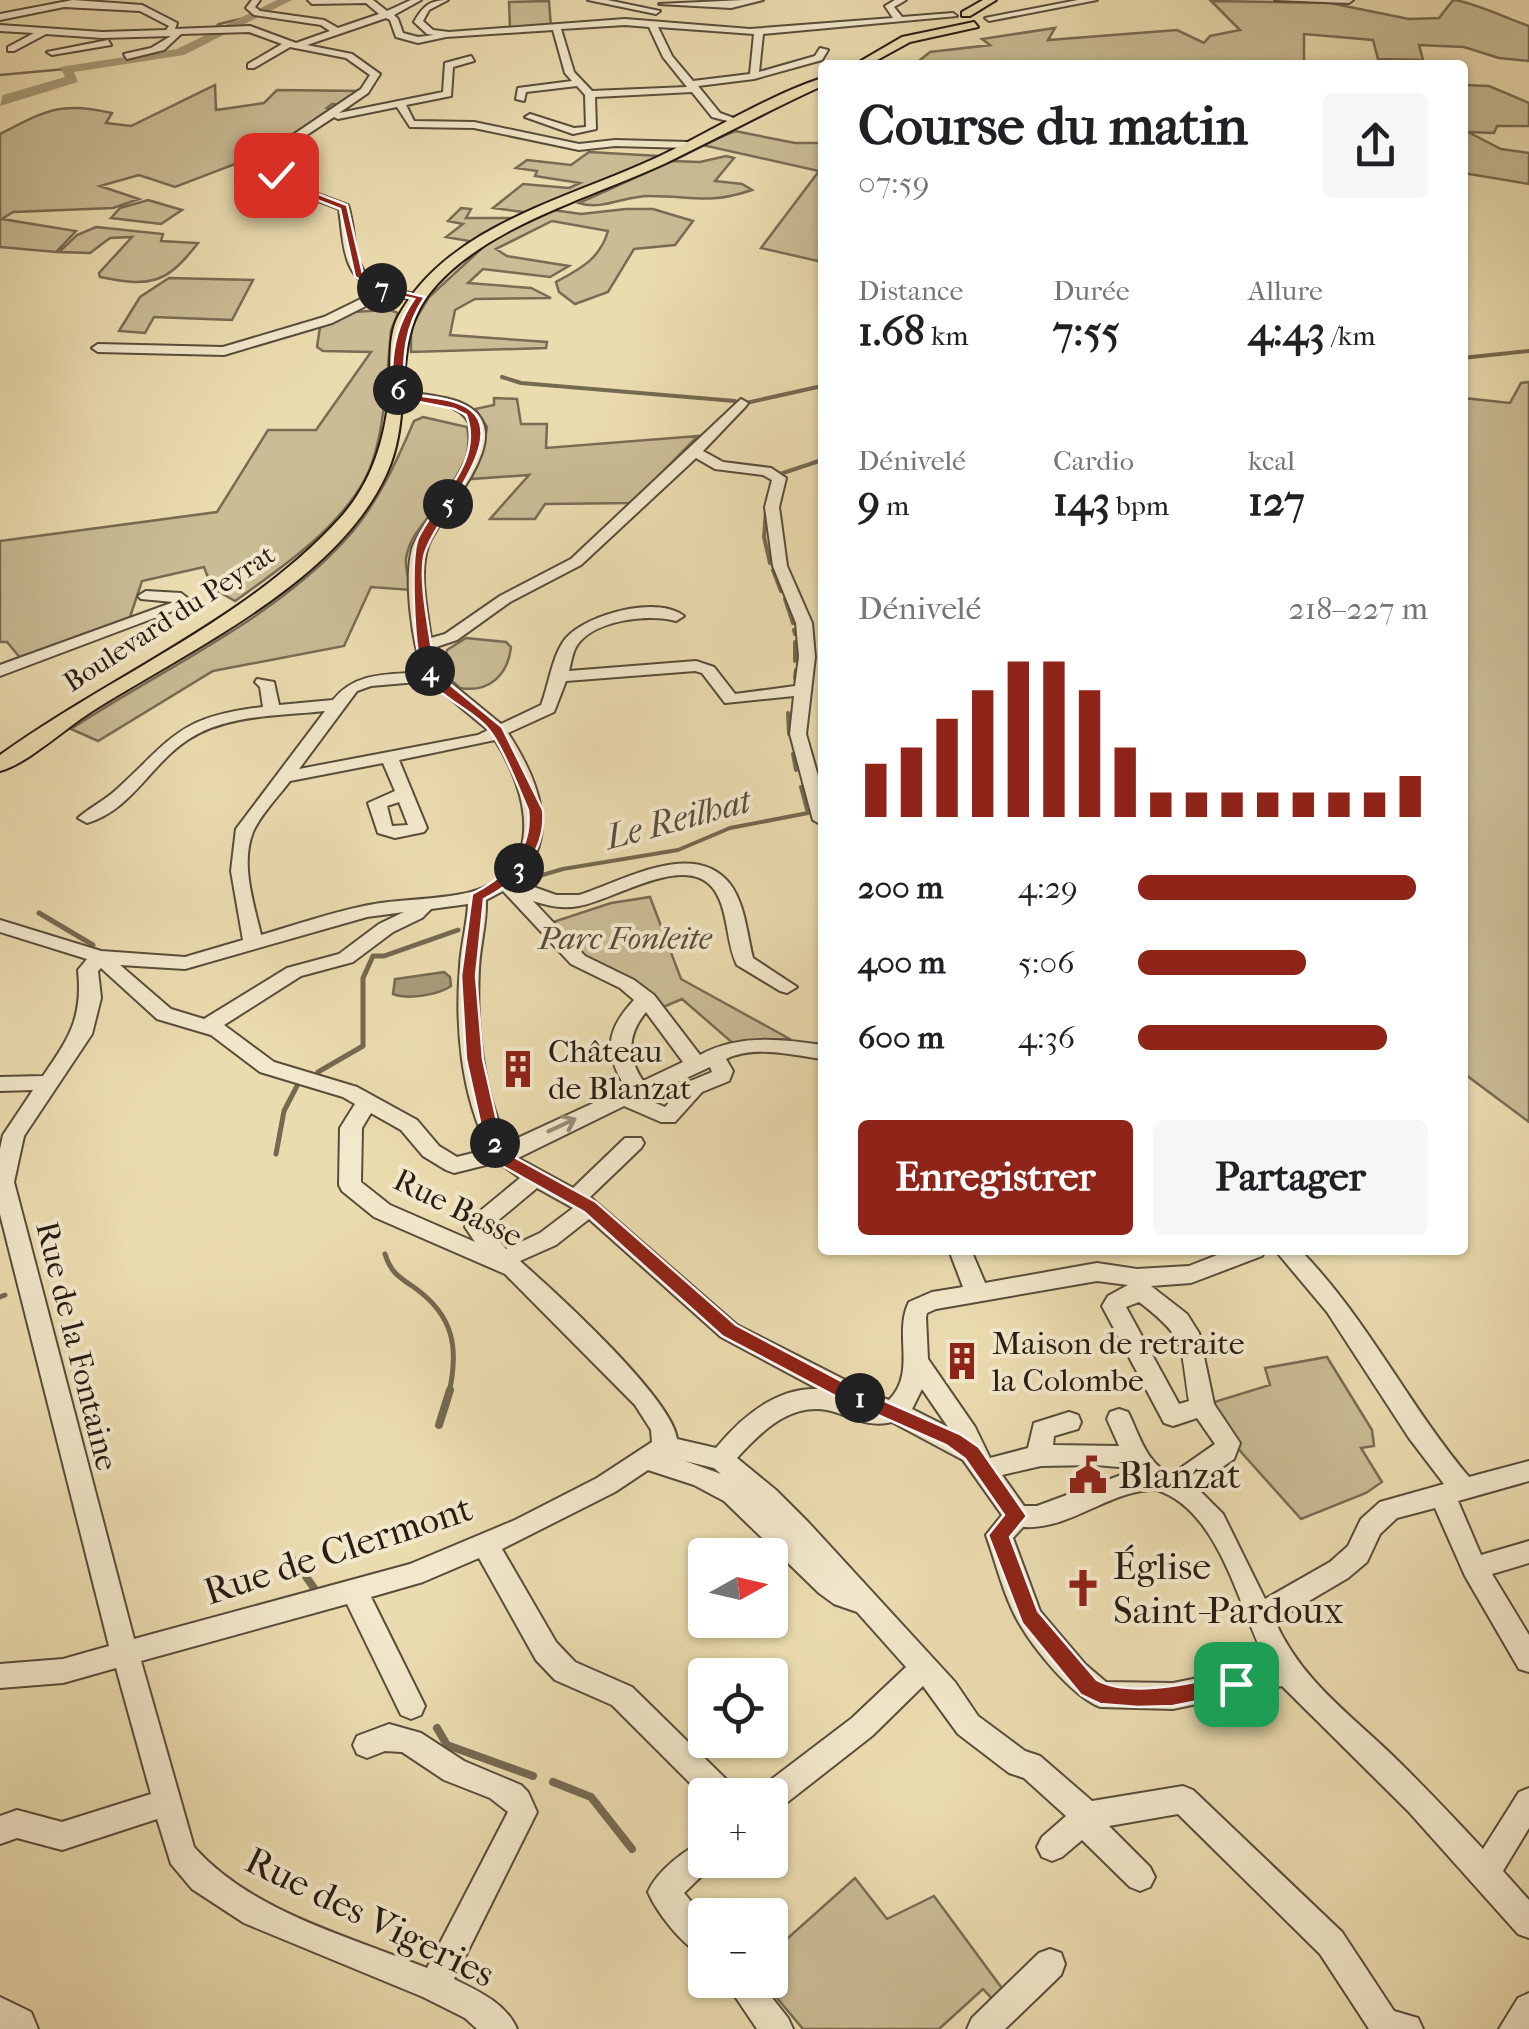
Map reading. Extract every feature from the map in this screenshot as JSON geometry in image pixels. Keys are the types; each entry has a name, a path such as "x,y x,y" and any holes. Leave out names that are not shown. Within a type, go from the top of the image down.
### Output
{"main road":[{"path":"869,60 906,39 968,16"},
{"name":"Boulevard du Peyrat","path":"0,765 77,711 238,611 315,553 348,520 387,458 398,403 400,339 406,317 432,283 504,229 818,84"}],"street":[{"path":"0,17 81,0"},
{"path":"256,0 250,7 321,58 350,56 373,70 375,76 368,89 284,144 276,175 289,186 344,207 354,267 361,277 389,291 420,297"},
{"path":"282,58 313,0 369,0 394,19 399,36 418,40 647,23 708,31 760,31 968,16 1093,0"},
{"path":"399,0 417,0"},
{"path":"0,28 134,34 231,28 296,37 337,32 417,0"},
{"path":"444,0 426,8 418,22 430,32 448,36"},
{"path":"592,0 663,5 730,5 758,0"},
{"path":"886,3 902,0"},
{"path":"1279,0 1349,0"},
{"path":"886,3 902,20"},
{"path":"66,5 142,8 174,25 178,33"},
{"path":"647,23 663,5"},
{"path":"231,28 260,14"},
{"path":"140,20 154,16"},
{"path":"251,66 324,23 337,32"},
{"path":"647,23 665,53 716,115 735,122"},
{"path":"557,30 566,64 590,94 695,86 754,76 820,58 823,50"},
{"path":"11,49 44,31"},
{"path":"754,76 760,31"},
{"path":"127,56 157,52 178,33"},
{"path":"52,52 134,34"},
{"path":"418,40 422,48 448,64 471,60"},
{"path":"331,116 448,94 448,64"},
{"path":"521,99 520,90 578,83"},
{"path":"530,118 573,132 590,129 590,94"},
{"path":"399,102 410,124 476,125 582,147 615,143 689,146"},
{"path":"361,277 432,283"},
{"path":"98,348 224,351 315,324 405,283"},
{"path":"426,650 448,645 459,632 505,599 576,562 695,452 741,402"},
{"path":"0,926 100,956 185,963 366,912 477,897 505,882 531,848 537,824 530,796 497,730 433,676 426,650 419,549 469,468 476,438 474,421 398,403"},
{"path":"695,452 720,466 777,476 772,507 780,566 804,623 808,673 798,734 818,806"},
{"path":"669,476 720,466"},
{"path":"0,672 186,603 181,598 146,596"},
{"path":"282,777 483,739 548,708 568,647 581,632 610,619 660,610 676,616"},
{"path":"560,677 696,666 708,670 731,700 803,690"},
{"path":"254,944 240,846 245,829 337,705 360,682 433,676"},
{"path":"263,682 268,686 272,713"},
{"path":"87,818 103,810 184,734 224,719 337,705"},
{"path":"804,756 818,754"},
{"path":"390,758 404,794"},
{"path":"505,882 563,902 657,873 703,873 721,886 744,961 787,987"},
{"path":"505,882 578,960 627,984 647,1000 696,1063 724,1070 722,1076 695,1087 668,1117 630,1094 620,1059 620,1045 634,1009 647,1000"},
{"path":"477,897 468,976 474,1059 489,1129 502,1154 535,1178 583,1202 729,1330 953,1440 978,1462 1083,1452 1136,1458"},
{"path":"208,1026 294,972 346,958 386,928 421,910 425,903"},
{"path":"100,956 164,1014 208,1026 268,1067 336,1086 409,1126 430,1151 454,1165 502,1154 730,1048 761,1045 818,1052"},
{"name":"Rue de la Fontaine","path":"100,956 88,970 92,998 82,1034 14,1135 3,1182 112,1616 126,1656"},
{"path":"695,1087 696,1063"},
{"path":"0,1084 48,1083"},
{"name":"Rue Basse","path":"366,1104 350,1128 350,1185 397,1219 502,1260 577,1327 644,1398 663,1429 656,1453"},
{"path":"535,1178 476,1227 502,1260 548,1239 633,1143"},
{"path":"962,1255 976,1290"},
{"path":"1202,1406 1172,1416 1114,1306 1139,1285 1206,1270 1242,1255"},
{"path":"1290,1255 1368,1352 1436,1460 1453,1492 1474,1568 1518,1623 1529,1660"},
{"path":"721,1460 774,1409 789,1402 810,1397 832,1399 867,1416 891,1412 912,1387 918,1363 914,1317 918,1308 976,1290 1096,1272 1139,1285 1179,1320 1191,1339 1202,1406 1228,1448 1165,1483 1117,1486 1046,1515 1017,1516 999,1535 1030,1616 1075,1673 1100,1694 1173,1696 1288,1672"},
{"path":"918,1363 966,1434 978,1462 1017,1516"},
{"path":"1119,1419 1136,1458 1200,1505 1246,1578 1288,1672 1316,1706 1377,1760 1529,1922"},
{"path":"1039,1454 1043,1430 1069,1422"},
{"path":"656,1453 721,1460 767,1497 924,1667 968,1725 1019,1764 1030,1766 1088,1816 1092,1830 1140,1877"},
{"path":"656,1453 730,1491 832,1589 850,1600 863,1600"},
{"name":"Rue de Clermont","path":"0,1676 63,1671 126,1656 297,1604 414,1574 540,1519 656,1453"},
{"path":"1261,1615 1339,1570 1358,1554 1370,1528 1389,1510 1529,1471"},
{"path":"485,1544 546,1650 565,1670 622,1696 705,1778"},
{"path":"1474,1568 1529,1552"},
{"path":"355,1590 364,1616 411,1706"},
{"name":"Rue des Vigeries","path":"126,1656 181,1854 202,1879 255,1913 476,2007 501,2029"},
{"path":"788,1784 862,1727 924,1667"},
{"path":"368,1745 395,1737 423,1747 445,1766 508,1792 520,1801 523,1812 434,1986"},
{"path":"1052,1847 1088,1816 1183,1800 1330,1943 1385,2025 1407,2029"},
{"path":"0,1830 17,1824 62,1836 164,1802"},
{"path":"1485,1873 1529,1802"},
{"path":"688,1870 662,1892 688,1922"},
{"path":"983,2029 1050,1964"},
{"path":"753,1998 777,2029"},
{"path":"1516,2029 1529,2009"},
{"path":"0,2012 20,2022 22,2029"}],"green space":[{"path":"1453,0 1529,26 1529,61 1499,58 1464,47 1419,45 1423,60 1378,59 1373,40 1304,34 1304,60 920,60 930,52 990,45 982,39 1055,28 1048,40 1177,30 1204,43 1210,36 1240,30 1211,1 1330,3 1409,19 1439,18"},
{"path":"549,1 551,27 510,29 509,2"},
{"path":"215,85 216,110 264,103 277,90 361,91 341,105 332,104 327,108 334,109 277,148 175,187 139,175 100,186 139,199 113,208 13,212 2,219 76,231 56,252 0,247 0,134 42,114 66,108 112,113 106,123 131,126"},
{"path":"1468,85 1489,86 1529,103 1529,126 1497,126 1494,133 1468,132"},
{"path":"735,131 795,143 818,143 818,171 702,145"},
{"path":"1468,132 1501,149 1529,153 1529,184 1468,174"},
{"path":"589,152 659,156 530,213 493,208 523,184 569,188 580,183 535,176 537,171 516,168 527,160 571,165"},
{"path":"734,158 715,181 742,184 752,190 712,198 650,196 597,205 579,203 672,161 700,162"},
{"path":"818,172 818,261 761,248"},
{"path":"148,200 182,210 161,224 111,218 120,208"},
{"path":"461,208 471,209 466,218 520,218 474,242 446,237 463,224 448,221"},
{"path":"653,209 693,221 675,245 634,249 608,292 575,304 559,292 556,282 594,256 608,231 552,221 496,249 507,256 569,266 550,277 483,269 468,283 531,288 551,298 475,299 455,310 450,335 547,342 546,348 411,352 411,327 429,297 492,239 553,210 581,214"},
{"path":"96,227 163,234 161,241 198,243 166,275 144,282 117,280 100,277 99,273 132,237 110,238 90,253 59,252 77,235"},
{"path":"169,278 253,280 232,320 154,317 145,333 119,331 140,297"},
{"path":"351,312 398,313 391,330 384,407 371,466 338,517 306,548 235,601 212,588 204,567 142,581 129,620 22,660 7,642 0,642 0,541 217,512 268,430 316,430 371,352 323,351 317,347 320,327"},
{"path":"1529,382 1529,1122 1468,1076 1468,399 1510,403 1521,383"},
{"path":"494,398 517,399 521,424 547,424 546,448 698,436 632,503 545,504 535,519 490,519 529,475 471,479 487,427 475,409 494,405"},
{"path":"423,417 467,427 468,448 454,483 411,543 406,563 411,590 371,587 344,646 213,671 98,741 71,729 250,619 317,568 367,512 414,421"},
{"path":"466,638 506,642 511,647 501,674 480,688 460,688 442,672 447,650"},
{"name":"Parc Fonleite","path":"650,897 681,979 788,1038 735,1045 682,999 661,1008 581,959 547,924 611,903"},
{"path":"1327,1357 1372,1430 1374,1446 1361,1448 1382,1482 1366,1493 1301,1519 1241,1452 1208,1404 1270,1385 1265,1368"},
{"path":"855,1878 887,1919 934,1896 1004,1991 995,2002 983,1989 939,2029 803,2029 777,1998 788,1998 788,1938"}],"shaded area":[{"path":"444,972 450,977 451,986 445,989 415,996 393,994 395,979"}],"waterway":[{"path":"65,70 180,52 286,0"},
{"path":"214,29 219,24 249,17"},
{"path":"0,75 65,69"},
{"path":"0,102 73,79 66,71"},
{"name":"Le Reilhat","path":"1468,357 1529,351"},
{"path":"502,377 521,383 735,401"},
{"path":"746,403 818,387"},
{"name":"Le Reilhat","path":"774,476 818,461"},
{"name":"Le Reilhat","path":"766,511 764,537 770,563"},
{"name":"Le Reilhat","path":"773,570 781,591"},
{"name":"Le Reilhat","path":"785,599 793,623"},
{"name":"Le Reilhat","path":"794,630 795,634"},
{"name":"Le Reilhat","path":"795,642 795,661"},
{"name":"Le Reilhat","path":"795,678 796,670"},
{"name":"Le Reilhat","path":"788,713 789,734"},
{"name":"Le Reilhat","path":"793,754 796,770"},
{"name":"Le Reilhat","path":"532,878 563,869 678,850 730,828 808,813 801,787"},
{"path":"39,913 93,945"},
{"name":"Le Reilhat","path":"318,1072 363,1046 363,978 373,956 384,956 458,930"},
{"name":"Le Reilhat","path":"276,1154 284,1111 298,1084"},
{"path":"385,1254 396,1274 428,1299 446,1322 453,1347 449,1393"},
{"name":"Le Reilhat","path":"0,1297 5,1295"},
{"path":"439,1425 450,1390"},
{"path":"295,1561 314,1588"},
{"path":"437,1728 447,1745 533,1776"},
{"path":"553,1782 591,1797 632,1849"}],"place":[{"name":"Château de Blanzat","path":"518,1069"},
{"name":"Maison de retraite la Colombe","path":"962,1361"},
{"name":"Blanzat","path":"1088,1475"},
{"name":"Église Saint-Pardoux","path":"1083,1588"}],"route":[{"path":"276,175 289,186 344,207 358,275 389,291 420,297 403,324 398,395 458,407 470,414 475,426 469,468 424,538 418,560 427,666 437,681 497,730 536,810 531,848 518,870 505,882 477,897 471,934 468,976 474,1059 493,1140 510,1163 590,1207 729,1330 846,1392 920,1423 972,1453 1017,1516 999,1535 1030,1616 1089,1688 1100,1694 1138,1697 1173,1696 1236,1684"}]}
